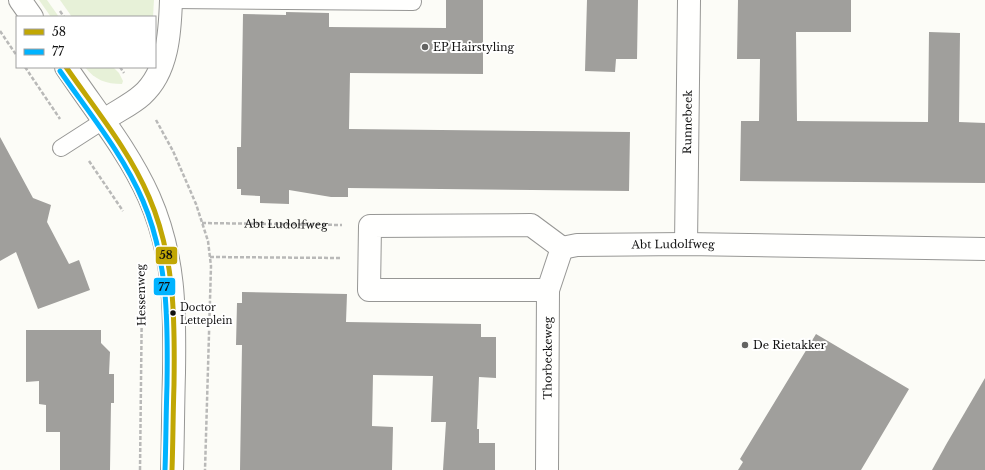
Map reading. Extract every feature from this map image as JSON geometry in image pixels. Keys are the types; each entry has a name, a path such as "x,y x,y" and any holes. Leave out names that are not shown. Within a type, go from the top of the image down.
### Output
{"street":[{"path":"20,0 31,16"},
{"path":"103,121 146,92 161,67 169,33 172,0"},
{"name":"Runnebeek","path":"686,244 689,0"},
{"path":"67,68 133,166 148,195 162,232 171,268 174,313 172,470"},
{"path":"548,290 369,290 370,226 531,225 562,248"},
{"name":"Abt Ludolfweg","path":"562,248 577,245 686,244 985,249"},
{"name":"Thorbeckeweg","path":"547,470 548,290 562,248"}],"lane":[{"path":"172,0 414,2"},
{"path":"68,144 103,121"}],"path":[{"path":"0,31 16,55"},
{"path":"26,68 68,144 123,212"},
{"name":"Abt Ludolfweg","path":"202,223 370,226"},
{"path":"210,257 370,258"},
{"name":"Hessenweg","path":"140,470 142,288"}],"green space":[{"path":"39,0 47,0 58,16 50,16"},
{"path":"60,0 154,0 153,16 71,16"},
{"path":"86,68 114,68 119,73 123,81 122,84 106,82 97,78"}],"building":[{"path":"446,0 483,0 483,74 350,73 349,129 630,132 629,191 348,188 348,197 331,197 289,190 289,204 260,203 260,196 241,195 241,189 237,189 237,147 241,147 243,14 286,15 286,12 329,13 329,27 446,28"},
{"path":"587,0 638,0 637,59 616,59 615,72 585,71"},
{"path":"738,0 851,0 851,32 796,32 797,121 928,122 929,32 960,33 959,122 985,123 985,183 740,181 741,121 759,121 760,59 737,59"},
{"path":"0,137 33,198 51,205 47,222 69,264 79,260 90,290 38,309 16,252 0,261"},
{"path":"242,292 347,294 346,322 481,324 481,337 496,337 496,378 479,377 477,429 479,429 479,443 495,443 495,470 443,470 446,422 431,422 433,376 373,375 372,426 393,427 392,470 240,470 242,345 236,345 237,303 242,303"},
{"path":"26,330 101,330 101,343 110,352 109,374 114,374 114,403 111,403 110,470 60,470 60,432 46,432 46,405 39,404 39,381 26,382"},
{"path":"816,334 909,389 861,470 738,470 743,462 740,459"},
{"path":"985,378 985,470 932,470 947,443"}],"transit line":[{"name":"58","path":"67,68 122,146 141,180 158,220 169,266 172,290 174,337 172,470"},
{"name":"77","path":"60,71 116,150 135,184 151,223 162,269 165,292 167,338 165,470"}],"place":[{"name":"EP Hairstyling","path":"425,47"},
{"name":"Doctor Letteplein","path":"173,313"},
{"name":"De Rietakker","path":"745,345"}]}
